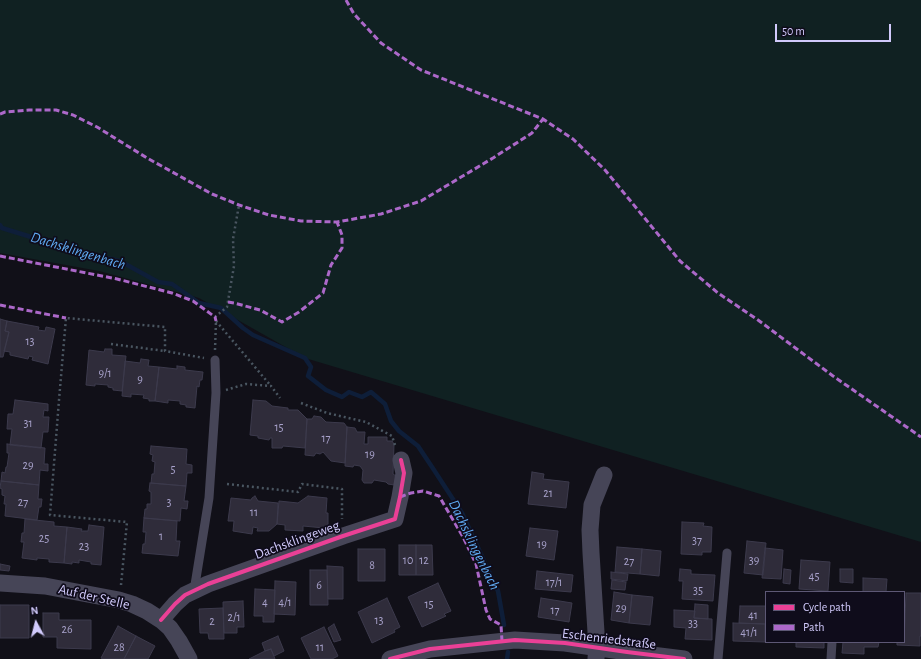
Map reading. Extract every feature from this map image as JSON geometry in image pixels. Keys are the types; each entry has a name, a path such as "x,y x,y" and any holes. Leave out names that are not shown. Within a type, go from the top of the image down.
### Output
{"street":[{"name":"Dachsklingeweg","path":"161,620 185,594 208,584 395,518 404,473 401,460"},
{"name":"Eschenriedstraße","path":"596,653 590,530 592,505 604,475"},
{"name":"Auf der Stelle","path":"0,583 45,586 119,600 147,611 170,628 189,659"},
{"name":"Eschenriedstraße","path":"390,659 431,654 515,640 565,644 596,653 684,659"}],"lane":[{"path":"194,591 209,498 216,393 215,360"},
{"path":"718,659 727,553"},
{"path":"831,659 832,643"}],"path":[{"path":"215,317 227,307 234,266 233,239 239,205"},
{"path":"119,600 127,522 50,515 66,318 165,327 165,351"},
{"path":"111,344 165,351 215,360 216,321 280,398"},
{"path":"216,393 246,384 271,386"},
{"path":"301,403 327,413 366,422 392,436 401,460"},
{"path":"227,484 298,492 302,484 342,489 343,536"}],"shaded area":[{"path":"0,0 921,0 921,542 305,358 199,298 99,271 0,253"}],"building":[{"path":"0,319 7,321 5,331 9,332 3,357 0,357"},
{"path":"7,321 39,327 38,330 45,331 46,327 55,329 48,364 32,360 33,357 29,356 28,359 10,355 10,352 4,351 9,332 5,331"},
{"path":"105,349 112,349 112,355 126,356 122,391 113,390 113,388 108,387 108,385 86,385 89,350 104,352"},
{"path":"141,359 149,360 148,366 159,367 155,401 149,401 149,399 143,398 144,395 131,394 131,397 122,396 125,361 140,363"},
{"path":"177,366 185,367 185,370 203,372 199,387 197,386 195,408 186,407 186,405 180,404 180,401 168,400 168,403 155,401 159,367 177,369"},
{"path":"15,400 48,404 48,411 44,410 43,417 49,417 48,432 43,432 41,448 10,445 12,429 7,429 8,414 13,414"},
{"path":"253,400 266,401 272,406 288,408 288,410 298,410 307,419 305,448 283,446 282,448 272,448 272,438 269,440 250,435"},
{"path":"314,416 321,417 326,422 344,423 347,427 345,463 331,461 323,452 320,454 316,453 314,456 305,455 307,419 312,419"},
{"path":"347,427 355,428 357,432 365,432 364,444 368,444 368,437 387,437 387,441 392,441 394,444 393,474 396,476 394,485 374,480 372,483 364,483 362,480 363,470 360,466 345,466"},
{"path":"7,444 45,448 44,464 48,464 48,471 40,470 39,485 1,481 2,472 5,473 7,467 9,453 7,453"},
{"path":"151,446 187,449 186,464 192,465 192,473 187,473 186,486 151,483 152,474 154,474 155,462 152,461 153,455 150,454"},
{"path":"532,472 544,474 543,479 569,482 566,508 528,504"},
{"path":"1,481 39,485 38,499 42,499 37,520 5,516 6,504 4,504 5,496 2,495 2,489 0,488"},
{"path":"150,483 186,486 184,501 188,501 187,509 181,508 180,521 144,518 147,504 151,504 151,492 149,491"},
{"path":"255,496 258,501 278,503 277,524 269,531 257,531 258,528 253,527 252,534 233,531 234,521 228,521 231,498 251,500"},
{"path":"308,496 327,498 326,513 328,513 328,528 303,526 303,531 285,530 285,525 277,524 279,501 298,503"},
{"path":"144,518 177,521 176,541 180,541 178,556 142,553 143,544 145,544 146,532 143,532"},
{"path":"25,519 54,522 54,526 67,527 64,563 49,562 49,559 37,558 37,560 22,558 24,542 21,542 22,533 24,533"},
{"path":"682,522 704,523 703,526 712,527 711,552 702,552 702,555 681,554"},
{"path":"89,525 104,527 101,565 91,564 91,562 79,560 79,563 64,563 67,527 82,529 81,531 88,531"},
{"path":"530,528 558,531 554,560 526,556"},
{"path":"747,541 766,543 763,575 744,573"},
{"path":"399,545 416,545 416,575 399,575"},
{"path":"416,545 432,545 433,575 416,575"},
{"path":"617,547 642,549 640,574 615,572"},
{"path":"765,548 783,550 781,579 762,578"},
{"path":"358,549 385,549 385,581 358,581"},
{"path":"642,549 661,551 659,576 640,574"},
{"path":"801,560 830,562 828,591 799,589"},
{"path":"0,564 10,566 9,571 0,570"},
{"path":"327,566 343,567 343,599 328,599"},
{"path":"680,569 691,570 691,574 715,575 713,601 682,599 683,581 679,581"},
{"path":"784,569 791,570 790,584 783,583"},
{"path":"840,569 853,569 853,583 840,582"},
{"path":"310,570 327,570 328,605 310,605"},
{"path":"537,571 573,575 571,592 535,589"},
{"path":"611,572 628,574 627,581 611,579"},
{"path":"863,578 887,579 886,591 863,591"},
{"path":"612,580 626,582 625,590 611,589"},
{"path":"275,581 296,582 295,615 274,614"},
{"path":"438,583 451,611 444,614 446,616 422,627 408,597"},
{"path":"255,589 275,590 274,622 263,622 263,616 254,616"},
{"path":"614,592 632,595 629,623 611,620"},
{"path":"906,593 921,593 920,646 897,645 897,643 905,643"},
{"path":"632,595 653,597 650,625 629,623"},
{"path":"387,598 400,627 394,630 395,632 372,643 358,612"},
{"path":"541,598 572,603 569,622 538,617"},
{"path":"243,601 244,627 237,627 237,633 224,633 223,602"},
{"path":"695,604 708,605 708,619 694,618"},
{"path":"0,605 29,605 29,638 0,638"},
{"path":"740,606 765,606 765,624 739,623"},
{"path":"223,608 224,639 209,639 208,633 200,633 199,609"},
{"path":"674,610 695,611 694,618 712,619 712,640 685,639 686,628 674,627"},
{"path":"43,613 59,613 59,620 91,620 91,649 57,648 57,637 43,637"},
{"path":"733,623 765,624 765,642 733,641"},
{"path":"334,624 341,640 334,642 328,628"},
{"path":"118,626 136,636 124,659 103,659 101,658"},
{"path":"324,627 338,656 332,659 311,659 301,638"},
{"path":"136,636 155,646 148,659 124,659"},
{"path":"278,636 284,651 274,656 271,649 265,651 262,643"},
{"path":"796,643 824,643 824,648 796,647"},
{"path":"843,643 879,643 878,647 864,647 864,654 842,653"},
{"path":"271,649 275,659 249,659 265,651"}],"waterway":[{"name":"Dachsklingenbach","path":"0,225 2,228 80,252 120,261 158,282 172,284 199,303 221,308 253,335 305,358 311,367 308,376 326,390 342,397 349,392 362,397 371,392 385,404 391,421 399,431 418,446 462,513 498,591 504,625"},
{"name":"Dachsklingenbach","path":"507,659 508,652"}],"marked path":[{"path":"346,0 354,14 381,43 421,70 543,119 573,139 605,170 680,261 718,293 921,437"},
{"path":"0,114 5,112 29,110 56,110 73,115 97,127 147,158 212,194 239,205 269,215 301,221 337,222 381,214 421,201 532,133 543,119"},
{"path":"228,302 260,310 282,322 299,312 323,293 331,265 342,248 342,235 337,222"},
{"path":"0,256 117,279 172,293 193,301 215,317 216,321"},
{"path":"0,305 66,318"},
{"path":"400,497 423,491 439,496 463,537 476,564 486,610 490,619 501,625 502,641"}],"cycle path":[{"path":"161,620 185,595 208,584 395,519 404,473 401,460"},
{"path":"390,659 430,649 515,640 565,643 684,659"}]}
